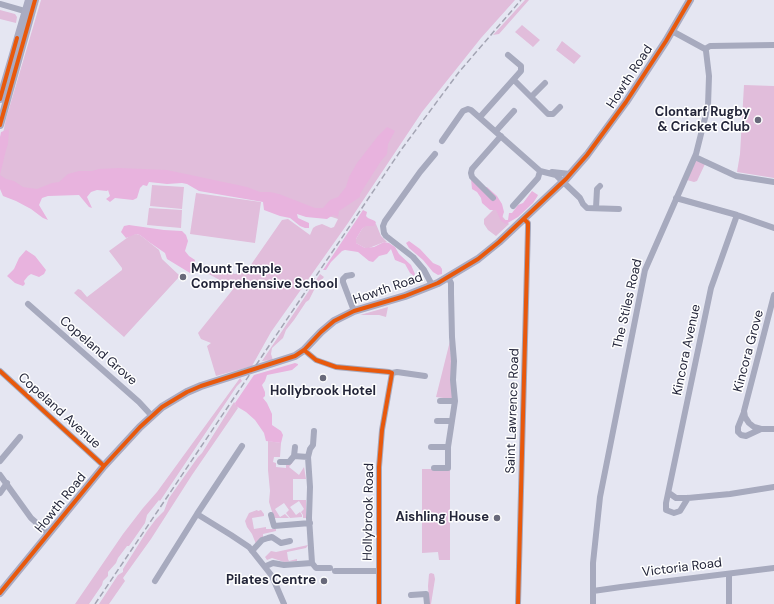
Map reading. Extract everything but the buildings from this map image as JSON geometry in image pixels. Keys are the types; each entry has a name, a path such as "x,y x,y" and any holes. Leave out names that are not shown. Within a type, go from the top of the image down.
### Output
{"main road":[{"path":"0,124 12,67 28,12 29,0"},
{"path":"28,12 35,0"},
{"name":"Howth Road","path":"0,594 104,466 152,415 172,400 201,386 292,358 304,350 330,324 354,311 410,294 432,285 478,259 524,219 563,182 587,155 617,115 672,31 690,0"},
{"path":"0,99 12,67"}],"street":[{"path":"1,3 28,12"},
{"path":"672,31 705,49 710,46 774,45"},
{"name":"The Stiles Road","path":"593,604 593,563 600,497 645,270 695,157 704,125 709,95 707,53 705,49"},
{"path":"480,117 514,80 522,69 508,55"},
{"path":"514,80 548,114 553,114 560,107"},
{"path":"531,97 545,82"},
{"path":"442,141 466,110 471,110 540,171 570,174"},
{"path":"496,131 514,112"},
{"path":"493,198 472,178 471,173 472,169 501,136"},
{"path":"432,285 424,270 413,257 386,236 383,230 384,221 435,154"},
{"path":"695,157 736,176 774,182"},
{"path":"513,206 538,178 540,171"},
{"path":"551,172 556,174 580,198 587,208 619,209"},
{"path":"596,208 597,189 600,186"},
{"path":"676,198 737,215 774,228"},
{"name":"Kincora Avenue","path":"688,498 680,511 677,513 666,510 665,507 711,288 737,215"},
{"name":"Saint Lawrence Road","path":"518,604 528,227 528,223 524,219"},
{"path":"352,275 346,276 343,279 343,282 354,311"},
{"path":"434,468 448,468 448,447 455,401 453,380 454,361 451,283 448,277"},
{"name":"Kincora Grove","path":"761,429 746,436 741,435 738,432 738,427 744,411 774,295"},
{"name":"Copeland Grove","path":"28,304 152,415"},
{"path":"304,350 316,360 336,367 425,376"},
{"name":"Copeland Avenue","path":"0,371 104,466"},
{"name":"Hollybrook Road","path":"379,604 379,467 382,430 392,373"},
{"path":"440,401 455,401"},
{"name":"Kincora Grove","path":"744,411 745,417 754,427 761,429 774,429"},
{"path":"437,421 452,421"},
{"path":"314,431 313,445 310,449 308,457 312,563 316,568 379,572"},
{"path":"0,461 20,437"},
{"path":"155,581 242,446"},
{"path":"280,462 289,462 294,456 295,447"},
{"path":"431,447 448,447"},
{"path":"294,456 308,457"},
{"path":"0,475 31,518 49,534"},
{"path":"0,493 7,483"},
{"path":"669,493 676,498 688,498 730,494 774,487"},
{"path":"197,514 231,534 252,551 266,566 284,604"},
{"path":"271,515 274,526 310,523"},
{"path":"252,551 262,540 268,538 272,538 281,543 290,542"},
{"path":"266,566 273,563 284,565 312,563"},
{"name":"Victoria Road","path":"593,591 774,568"},
{"path":"729,574 729,604"},
{"path":"411,595 426,594 427,604"}],"shaded area":[{"path":"41,0 515,0 481,38 422,112 348,223 271,332 252,366 216,376 207,346 211,343 201,339 198,333 234,288 198,268 205,265 235,274 243,272 248,269 282,220 288,219 310,235 313,228 322,224 331,228 334,227 338,219 301,207 186,180 138,177 37,190 0,187 0,147 6,119"},
{"path":"525,0 529,0 499,34 493,35"},
{"path":"0,10 15,14 17,17 16,23 0,19"},
{"path":"522,25 540,40 533,47 515,32"},
{"path":"562,41 581,56 574,64 556,50"},
{"name":"Clontarf Rugby & Cricket Club","path":"744,85 774,86 774,178 737,172 740,154"},
{"path":"387,127 395,131 388,144 387,154 360,194 360,197 339,211 338,217 333,215 327,219 306,217 297,214 298,218 309,223 309,228 300,226 290,218 264,210 263,202 199,191 187,184 182,183 167,184 149,182 147,186 143,185 140,188 137,198 133,200 115,198 110,202 106,199 110,196 108,190 97,190 91,192 87,197 92,208 89,207 79,195 48,196 42,198 39,205 48,220 16,201 3,196 0,189 0,175 23,187 37,189 59,182 68,174 79,171 119,168 167,170 247,187 260,192 279,194 315,208 323,208 330,200 338,197 346,187 349,177 357,163 378,136"},
{"path":"9,129 8,144 0,175 0,137 1,132"},
{"path":"696,160 705,164 697,181 694,182 687,180"},
{"path":"471,179 479,187 487,187 497,196 502,204 504,212 502,218 503,220 508,220 509,213 512,213 518,205 523,203 532,191 538,195 533,203 518,217 506,224 501,221 496,210 490,210 482,203 477,192 472,189"},
{"path":"152,185 184,187 182,209 150,206"},
{"path":"196,193 261,202 255,243 190,234"},
{"path":"149,208 182,210 181,228 147,225"},
{"path":"495,208 509,224 496,236 488,230 484,224 484,219"},
{"path":"363,210 367,212 366,216 368,218 376,223 374,226 366,226 362,229 356,239 356,243 365,248 374,247 384,242 389,243 395,247 399,254 411,265 415,274 414,276 410,273 405,264 395,260 391,249 387,254 379,256 373,262 369,261 358,252 345,250 331,262 326,270 323,270"},
{"path":"376,224 381,236 387,242 369,248 365,248 356,243 356,239 365,226"},
{"path":"129,225 182,231 186,235 188,241 185,251 195,260 195,267 190,273 167,259 165,253 140,235 136,234 126,238 121,232 124,226"},
{"path":"131,235 140,235 159,250 162,259 180,276 124,337 74,293 78,289 81,290 87,297 122,270 109,251"},
{"path":"409,241 420,249 433,263 440,266 442,269 442,274 438,275 433,272 423,260 409,248 406,243"},
{"path":"26,250 35,256 46,270 44,274 39,277 31,274 28,276 24,281 25,284 23,286 15,283 7,276 14,269 19,258"},
{"path":"320,274 324,277 315,288 309,300 286,330 283,338 272,348 271,354 273,360 262,361"},
{"path":"388,307 386,317 379,315 360,315"},
{"path":"450,341 453,397 451,399 436,397"},
{"path":"295,363 298,365 292,370 267,375 262,385 265,392 265,396 263,398 272,414 272,425 281,431 283,435 281,443 266,441 264,433 255,420 236,406 235,403 254,375"},
{"path":"240,378 242,381 237,386 160,501 159,500 147,515 145,523 108,572 108,576 103,581 102,585 89,604 75,604 123,534 157,492"},
{"path":"234,402 238,408 192,475 151,539 123,578 125,581 109,604 99,604 118,575 123,572 123,569 147,531 164,511 169,498 202,453"},
{"path":"268,441 281,443 280,457 274,457 273,462 276,463 276,467 286,468 286,465 293,462 289,467 299,475 304,467 306,479 293,479 293,500 306,500 306,518 303,518 301,512 304,509 299,501 290,507 296,515 300,512 302,517 290,518 286,513 289,510 284,503 275,509 280,517 285,514 289,518 274,518 269,502"},
{"path":"422,469 450,469 450,560 439,560 438,552 422,553"},
{"path":"261,510 264,516 252,518 254,529 266,527 266,529 276,529 276,531 263,534 263,537 256,544 245,521 249,513"},
{"path":"308,545 306,548 287,552 289,561 297,559 297,561 284,562 272,558 267,560 265,557 271,551 276,552"},
{"path":"429,574 434,574 435,579 431,604 429,604 428,586"}],"railway":[{"path":"95,604 401,150 459,72 521,0"}],"cycle path":[{"path":"0,125 35,0"},
{"path":"0,593 104,466 140,427 162,407 187,392 201,386 295,356 304,350 334,321 354,311 405,296 438,283 478,259 499,242 566,179 587,155 626,102 666,41 690,0"},
{"path":"0,99 17,38"},
{"path":"518,604 528,227 528,223 524,219"},
{"path":"304,350 316,360 336,367 392,373 382,430 379,467 379,604"},
{"path":"0,371 104,466"}],"place":[{"name":"Clontarf Rugby & Cricket Club","path":"758,120"},
{"name":"Mount Temple Comprehensive School","path":"183,277"},
{"name":"Hollybrook Hotel","path":"323,378"},
{"name":"Aishling House","path":"497,518"},
{"name":"Pilates Centre","path":"324,581"}]}
